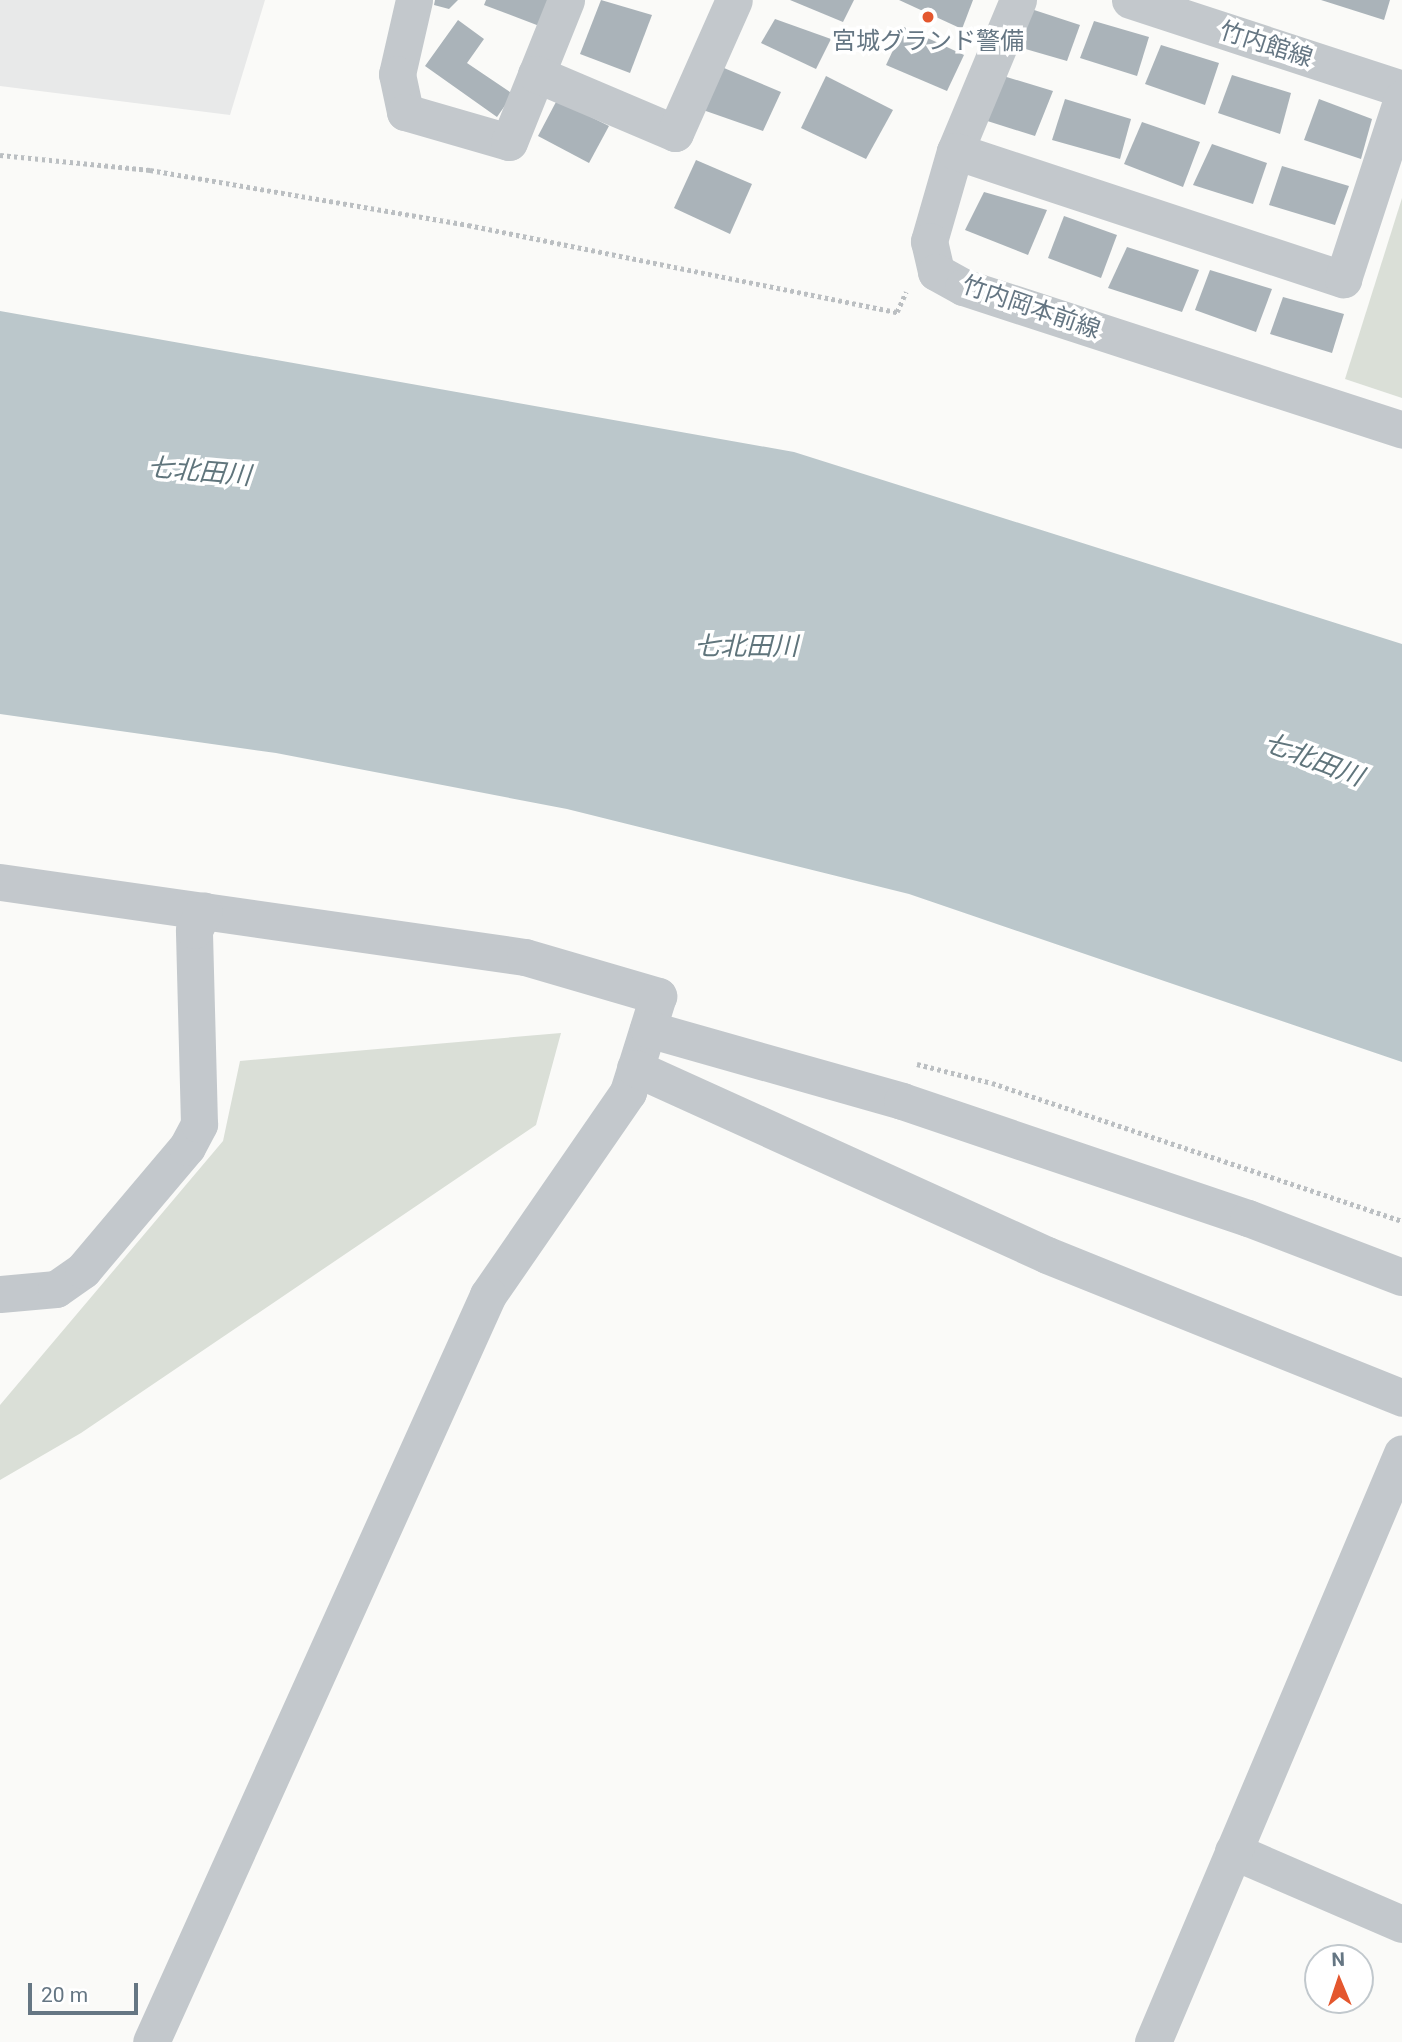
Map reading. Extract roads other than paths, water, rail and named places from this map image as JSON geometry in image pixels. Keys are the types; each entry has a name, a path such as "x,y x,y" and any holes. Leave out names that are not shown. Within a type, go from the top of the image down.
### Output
{"street":[{"path":"414,0 397,74 405,112 509,142 566,0"},
{"path":"537,74 675,133 734,0"},
{"name":"竹内岡本前線","path":"1017,0 955,152 929,241 936,272 963,287 1402,430"},
{"name":"竹内館線","path":"1130,0 1402,89"},
{"path":"955,152 1343,279 1402,98"},
{"path":"0,882 525,957 658,996 628,1092 488,1295 151,2042"},
{"path":"0,1294 56,1289 83,1270 193,1136 199,1124 194,930 204,910"},
{"path":"648,1029 902,1101 1248,1218 1402,1277"},
{"path":"635,1068 1047,1255 1402,1398"},
{"path":"1153,2042 1402,1452"},
{"path":"1233,1851 1402,1924"}],"water":[{"name":"七北田川","path":"0,311 794,452 1402,644 1402,1062 909,894 567,809 276,753 0,714"}],"place":[{"name":"宮城グランド警備","path":"928,17"}]}
